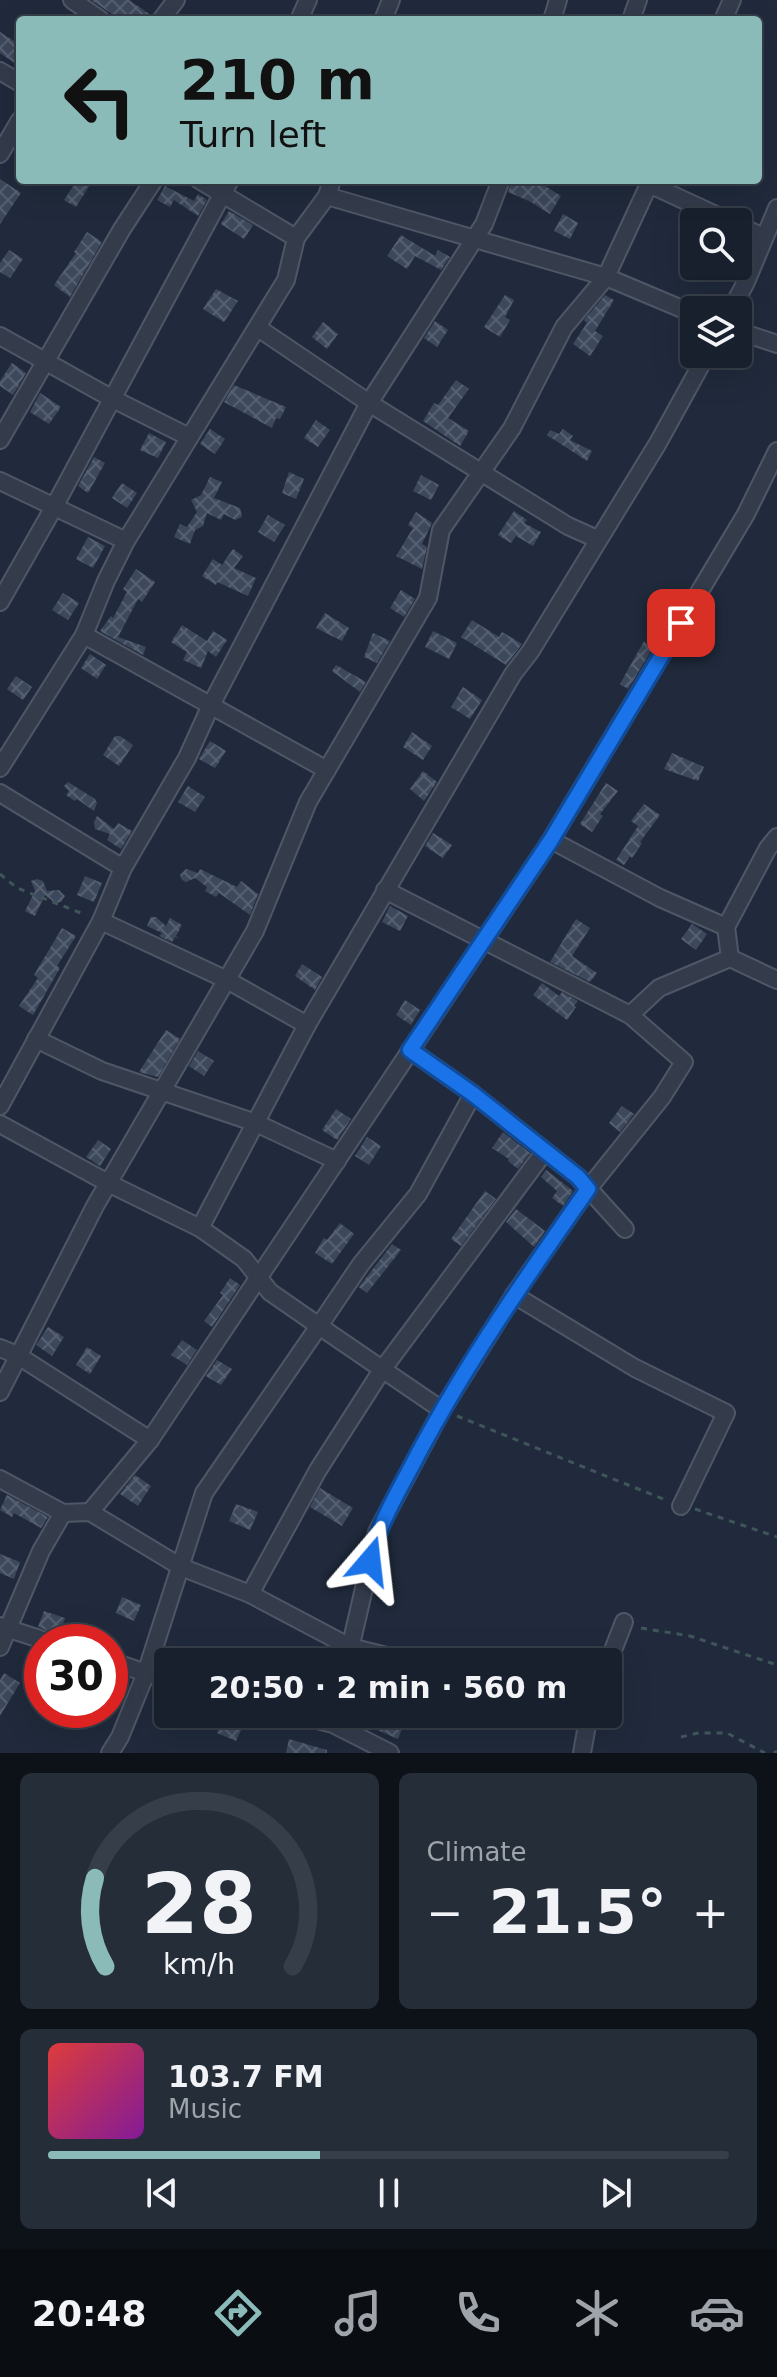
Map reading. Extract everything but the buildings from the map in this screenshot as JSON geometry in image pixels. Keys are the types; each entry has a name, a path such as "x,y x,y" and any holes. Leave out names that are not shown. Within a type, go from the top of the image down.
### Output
{"street":[{"path":"72,0 94,13"},
{"path":"0,154 16,127"},
{"path":"0,440 151,184"},
{"path":"0,1106 101,921 123,868 187,758 211,705 369,403 484,224 499,184"},
{"path":"0,1392 108,1183 255,931 308,802 428,598 441,530 512,428 564,327 606,277 649,184"},
{"path":"654,184 703,208"},
{"path":"0,602 227,187 296,238"},
{"path":"0,768 84,635 126,541 286,280 296,238 330,188 472,240 606,277 680,308"},
{"path":"738,296 777,208"},
{"path":"752,232 763,237"},
{"path":"258,328 369,403 568,526 597,539"},
{"path":"0,336 45,363 189,437"},
{"path":"752,336 777,344"},
{"path":"200,1228 307,1025 385,890 513,674 530,652 658,443 699,368"},
{"path":"90,1512 150,1440 551,840 746,514 777,451"},
{"path":"0,481 126,541"},
{"path":"84,635 327,770"},
{"path":"0,793 123,868"},
{"path":"730,958 726,927 768,848 777,837"},
{"path":"551,840 660,898 726,927"},
{"path":"349,1648 377,1532 442,1410 514,1295 588,1189 662,1097 684,1062 630,1015 385,890"},
{"path":"101,921 227,980 307,1025"},
{"path":"630,1015 659,988 730,958 777,980"},
{"path":"36,1039 102,1071 256,1123 337,1161"},
{"path":"410,1050 473,1094 578,1177 625,1229"},
{"path":"110,1753 120,1737 146,1673 204,1493 361,1264 418,1194 473,1094"},
{"path":"0,1124 108,1183 200,1228 244,1259 270,1292 442,1410"},
{"path":"250,1594 318,1470 382,1370 545,1151"},
{"path":"514,1295 635,1368 726,1413 681,1506"},
{"path":"0,1348 17,1355 150,1440"},
{"path":"0,1479 63,1513 90,1512 181,1567 250,1594 338,1648"},
{"path":"0,1647 4,1627 63,1513"},
{"path":"614,1648 624,1622"},
{"path":"4,1627 24,1634"},
{"path":"128,1667 154,1676"},
{"path":"349,1728 390,1753"},
{"path":"582,1753 586,1728"}],"path":[{"path":"0,874 17,888 101,921"},
{"path":"442,1410 681,1506 777,1537"},
{"path":"641,1628 690,1636 777,1665"},
{"path":"681,1737 698,1733 727,1733 765,1753"}],"route":[{"path":"370,1561 377,1532 442,1410 514,1295 588,1189 578,1177 473,1094 410,1050 551,840 681,623"}]}
